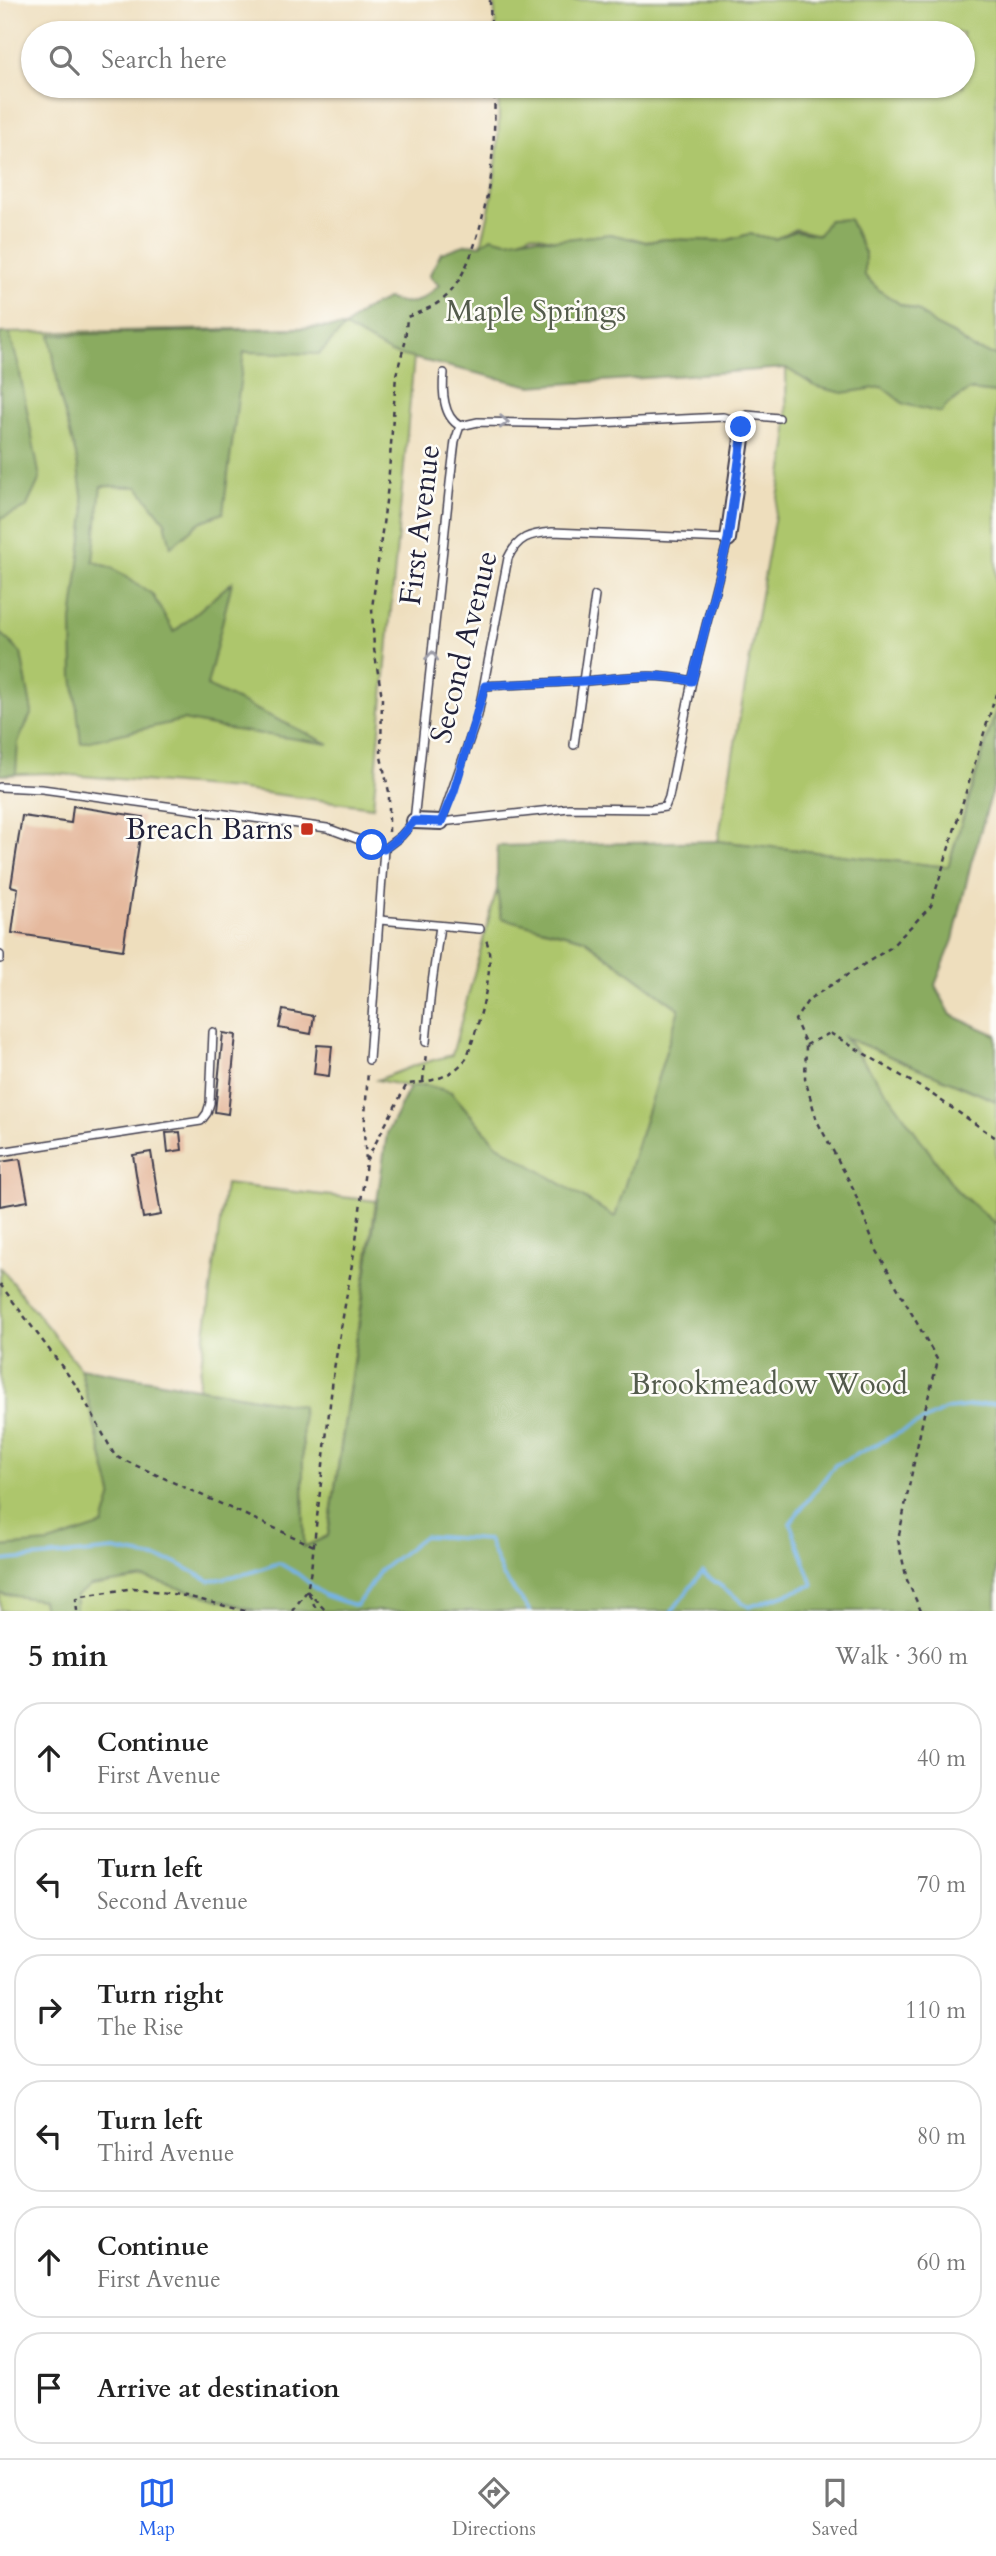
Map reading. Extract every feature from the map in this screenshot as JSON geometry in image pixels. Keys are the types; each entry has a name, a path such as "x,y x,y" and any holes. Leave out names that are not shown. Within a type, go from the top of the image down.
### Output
{"street":[{"path":"728,539 742,439 738,421"},
{"path":"414,821 441,822"}],"lane":[{"path":"444,373 443,386 449,415 460,426"},
{"name":"First Avenue","path":"414,821 455,441 460,426 478,422 576,425 723,417 738,421 747,415 779,418"},
{"name":"Second Avenue","path":"441,822 466,753 485,686 508,558 519,540 525,536 552,533 728,539"},
{"path":"441,822 569,808 664,807 669,797 692,681 728,539"},
{"path":"574,745 595,596"},
{"path":"485,686 644,675 669,676 692,681"},
{"path":"0,787 42,789 327,828 354,835 384,849"},
{"path":"369,1060 384,849 414,821"},
{"path":"380,920 480,929"},
{"path":"426,1042 440,926"},
{"path":"0,1152 201,1121 207,1114 210,1103 214,1032"}],"path":[{"path":"490,0 491,21"},
{"path":"384,849 390,835 389,792 381,757 382,696 373,649 372,608 388,486 396,375 405,343 407,317 428,309 452,291 471,252 490,178 496,114 495,98"},
{"path":"921,1611 907,1580 898,1540 925,1409 938,1361 876,1249 853,1188 817,1121 805,1079 806,1045 795,1020 809,999 890,948 931,906 996,694"},
{"path":"366,1162 407,1084 438,1080 459,1068 470,1049 491,967 488,942 480,929"},
{"path":"806,1045 831,1032 930,1093 996,1138"},
{"path":"292,1611 307,1591 311,1570 331,1396 366,1162 364,1131 369,1060"},
{"path":"422,1082 425,1060"},
{"path":"0,1284 78,1388 115,1456 314,1546"},
{"path":"76,1611 76,1599 82,1596 134,1588 186,1596 246,1611"},
{"path":"307,1591 317,1611"},
{"path":"307,1591 326,1611"}],"green space":[{"path":"494,0 996,0 996,355 974,349 953,334 936,327 919,311 900,304 879,290 865,276 865,253 855,235 819,235 795,229 775,239 749,234 725,241 665,239 646,242 632,238 556,240 531,234 515,241 481,245 496,166 498,98 975,98 975,21 495,21"},
{"name":"Maple Springs","path":"849,219 865,253 865,276 879,290 900,304 919,311 935,325 974,349 996,355 996,393 970,390 948,404 941,413 904,404 882,387 843,393 817,387 786,368 531,386 391,353 345,327 364,310 387,299 409,303 421,300 439,285 429,276 441,253 467,244 481,245 491,237 507,241 529,237 556,240 610,234 646,242 665,239 725,241 749,234 775,239 795,231 819,235 829,220"},
{"path":"345,327 414,357 373,807 235,789 47,773 0,775 0,333"},
{"path":"345,327 319,354 244,352 223,513 200,522 171,547 165,522 138,487 101,486 93,561 112,568 152,594 174,632 232,582 207,686 329,744 183,720 81,743 73,676 72,621 85,514 76,455 60,397 50,335"},
{"path":"0,333 9,333 18,363 40,478 26,508 0,519"},
{"path":"786,368 817,387 883,387 904,404 948,404 970,390 996,393 996,710 948,867 718,841 787,446"},
{"path":"0,632 21,653 32,712 18,742 16,774 0,775"},
{"name":"Brookmeadow Wood","path":"996,710 996,779 971,863 953,940 935,985 951,1015 996,1035 996,1101 844,1037 958,1192 996,1224 996,1611 257,1611 145,1578 91,1586 76,1596 76,1611 44,1611 42,1600 0,1594 0,1547 49,1543 103,1525 112,1494 80,1368 302,1406 304,1547 328,1536 387,1133 410,1087 425,1085 451,1092 496,1144 615,1217 679,1009 584,939 501,918 497,889 497,846 718,841 948,867"},
{"path":"497,889 501,918 584,939 679,1009 615,1218 496,1144 451,1092 425,1085 410,1087 377,1080 452,1055"},
{"path":"846,1037 996,1101 996,1224 958,1192"},
{"path":"225,1184 376,1201 328,1536 304,1547 302,1406 198,1388"},
{"path":"0,1267 80,1368 112,1494 94,1562 257,1611 0,1611"}],"building":[{"path":"73,806 143,817 123,950 12,933 18,888 11,886 22,816 71,823"},
{"path":"283,1010 314,1016 311,1034 279,1028"},
{"path":"223,1033 236,1035 228,1114 215,1112"},
{"path":"317,1045 332,1046 329,1076 314,1074"},
{"path":"180,1132 182,1150 168,1152 166,1133"},
{"path":"151,1152 161,1215 143,1218 133,1155"},
{"path":"20,1159 28,1201 0,1206 0,1162"}],"waterway":[{"path":"672,1611 702,1572 749,1607 813,1585 790,1523 835,1465 947,1409 996,1403"},
{"path":"0,1561 114,1550 175,1562 210,1581 249,1573 279,1563 324,1595 356,1606 380,1571 424,1536 488,1540 503,1576 530,1611"}],"place":[{"name":"Breach Barns","path":"307,829"}],"route":[{"path":"372,845 384,849 414,821 441,822 454,791 485,686 644,675 669,676 692,681 718,587 728,539 742,439 741,427"}]}
